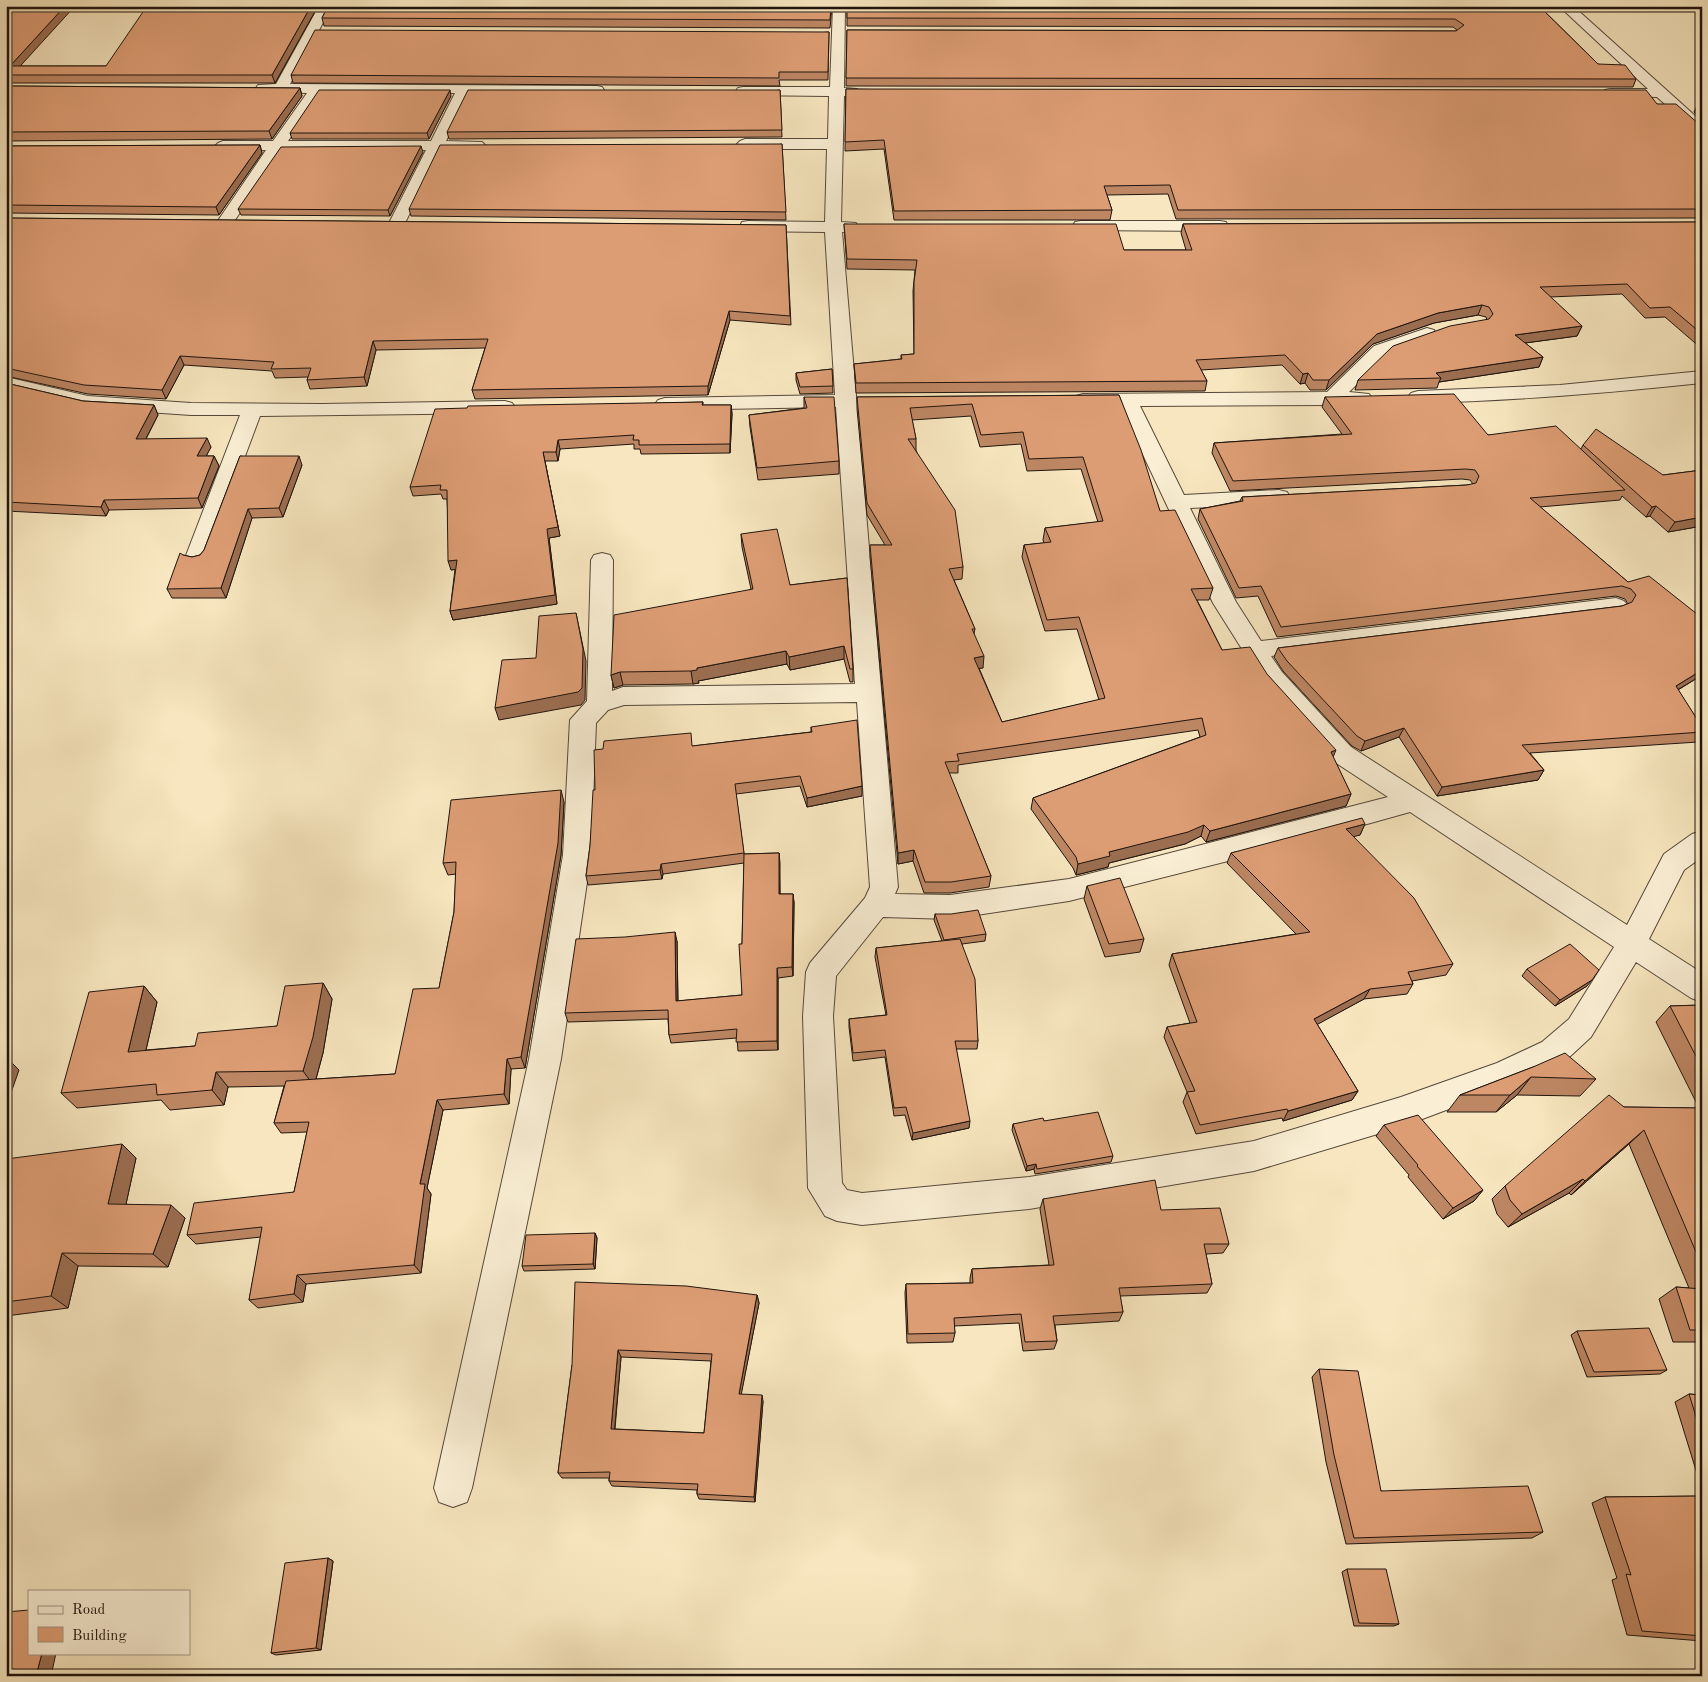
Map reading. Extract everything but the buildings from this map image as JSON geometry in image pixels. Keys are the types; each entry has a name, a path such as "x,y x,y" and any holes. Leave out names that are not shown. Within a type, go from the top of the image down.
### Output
{"street":[{"path":"281,88 326,6"},
{"path":"839,6 835,92 833,227 855,401 868,693 884,887 876,905 821,972 818,1016 825,1188 837,1205 862,1209 1029,1193 1254,1156 1401,1112 1506,1073 1553,1052 1580,1028 1632,943 1674,862 1702,842"},
{"path":"1564,6 1702,130"},
{"path":"311,32 331,32"},
{"path":"251,88 610,90"},
{"path":"225,222 317,88"},
{"path":"397,223 464,89"},
{"path":"728,91 865,92"},
{"path":"1592,92 1661,92"},
{"path":"735,144 834,144"},
{"path":"209,146 496,145"},
{"path":"205,222 244,222"},
{"path":"378,223 417,224"},
{"path":"734,226 863,227"},
{"path":"1063,226 1232,226"},
{"path":"1331,399 1381,350 1442,329"},
{"path":"1060,400 1331,399 1532,393 1628,386 1702,377"},
{"path":"6,382 88,402 191,409 322,410 520,407"},
{"path":"1127,400 1225,603 1273,678 1342,754 1702,989"},
{"path":"648,404 855,401"},
{"path":"196,558 252,410"},
{"path":"1176,502 1295,496"},
{"path":"599,704 602,560"},
{"path":"1254,650 1616,606"},
{"path":"453,1488 545,1059 577,855 583,720 599,704 623,696 868,693"},
{"path":"876,905 950,907 1069,890 1292,834 1413,801"}]}
